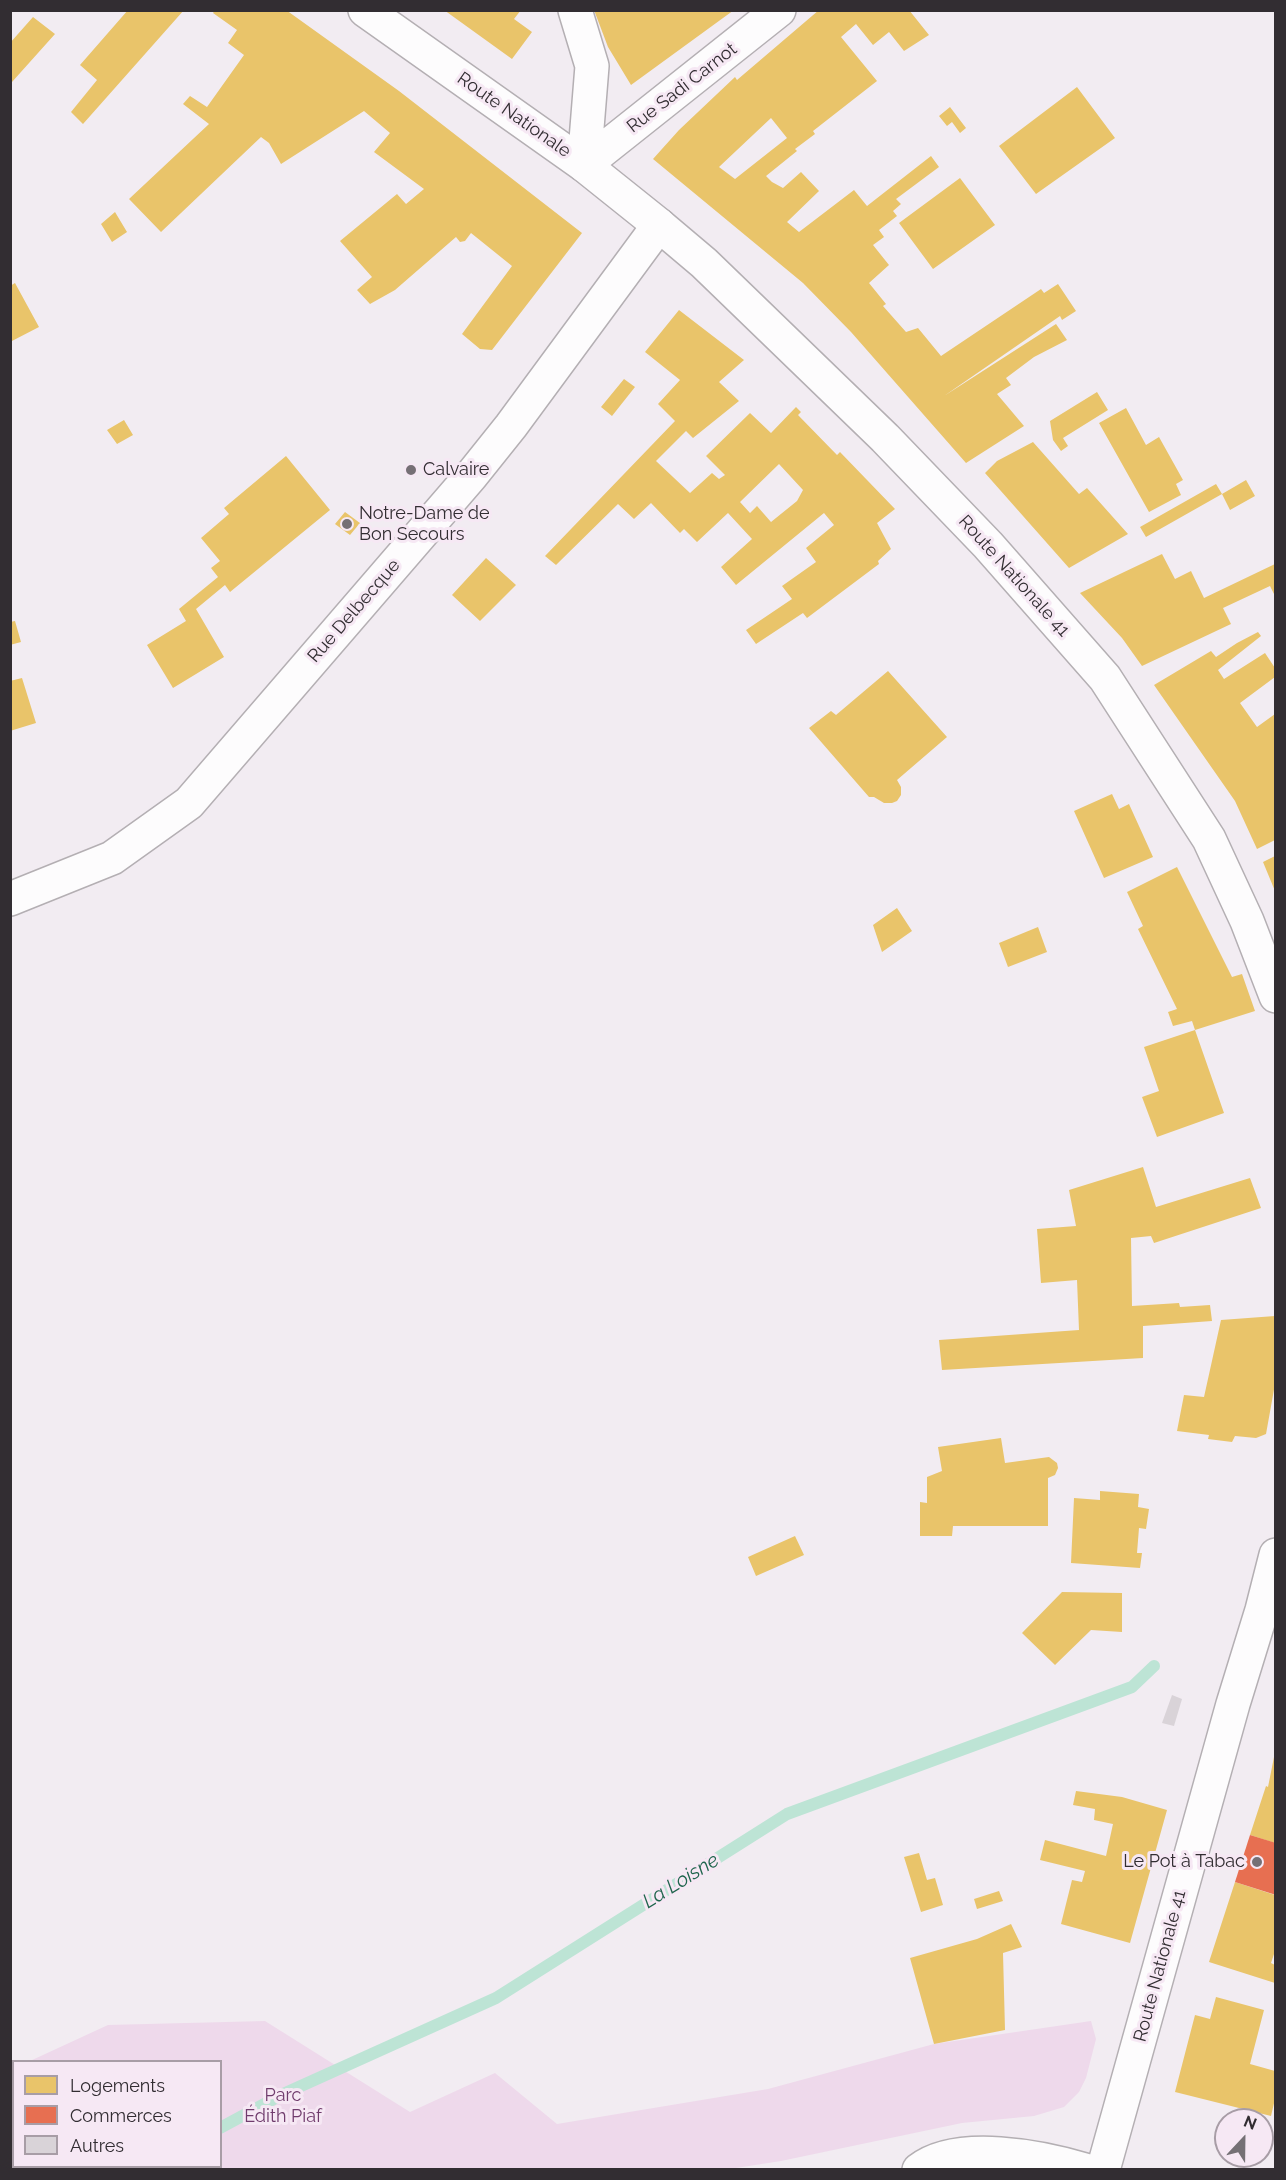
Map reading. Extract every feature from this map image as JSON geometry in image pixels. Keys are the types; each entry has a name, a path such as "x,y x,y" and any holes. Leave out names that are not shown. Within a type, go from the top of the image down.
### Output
{"main road":[{"name":"Route Nationale","path":"365,10 584,165 659,225"},
{"path":"575,10 592,66 584,165"},
{"name":"Rue Sadi Carnot","path":"584,165 779,10"},
{"name":"Rue Delbecque","path":"10,899 112,858 189,803 471,476 511,426 659,225"},
{"name":"Route Nationale 41","path":"659,225 704,263 885,438 988,545 1105,678 1209,839 1247,921 1275,996"},
{"name":"Route Nationale 41","path":"1103,2169 1233,1704 1262,1610 1275,1555"},
{"path":"919,2169 927,2163 967,2153 1032,2157 1085,2169"}],"green space":[{"name":"Parc Édith Piaf","path":"265,2021 410,2112 495,2073 557,2124 768,2089 934,2044 1091,2021 1096,2039 1086,2078 1079,2092 1064,2107 1034,2116 962,2123 781,2161 723,2170 11,2169 10,2071 12,2070 12,2168 222,2168 222,2060 32,2060 108,2025"}],"building: Logements":[{"path":"128,10 184,10 83,124 71,112 97,80 80,65"},
{"path":"215,10 286,10 399,91 582,233 492,350 480,349 462,334 512,266 471,233 465,241 460,242 456,237 395,290 370,304 357,290 372,277 340,241 397,194 406,204 424,189 374,152 390,133 364,111 281,164 269,143 261,137 161,232 129,199 209,124 183,104 190,96 207,107 244,55 228,43 237,30 213,13"},
{"path":"444,10 521,10 514,19 532,32 512,59"},
{"path":"594,10 734,10 631,85 608,47"},
{"path":"819,10 909,10 929,35 904,51 889,32 873,45 856,24 841,37 877,81 813,131 815,134 766,176 783,188 801,172 819,191 787,222 799,232 854,190 867,206 931,156 939,167 896,199 901,204 893,211 897,216 879,230 884,237 873,245 889,265 869,283 886,304 883,306 906,332 918,328 941,356 1041,289 1044,293 1058,284 1076,311 1062,320 1060,316 944,396 1056,324 1067,340 1034,357 1006,378 1011,385 997,394 1024,426 966,463 851,332 803,283 653,159 679,130 735,77 737,80","holes":["771,118 787,138 735,179 719,167"]},
{"path":"33,17 55,34 12,82 10,81 10,43"},
{"path":"1077,87 1115,138 1036,194 999,146"},
{"path":"950,107 966,128 960,133 952,122 947,126 939,116"},
{"path":"960,178 995,225 933,269 899,223"},
{"path":"115,212 127,232 112,242 101,224"},
{"path":"15,283 39,327 10,342 10,286"},
{"path":"679,310 744,360 719,382 739,401 693,438 686,431 656,461 690,493 712,473 719,479 725,475 706,456 750,413 771,433 796,407 801,412 798,415 837,455 840,452 895,509 877,523 891,549 878,561 879,564 807,618 803,613 756,644 746,630 792,599 782,586 816,562 806,548 834,525 824,513 736,585 721,567 752,539 728,513 697,542 684,529 680,533 651,503 634,519 618,504 556,565 545,556 675,421 658,404 680,380 645,352","holes":["779,464 803,490 797,501 771,522 757,506 750,513 740,502"]},
{"path":"624,379 635,387 612,416 601,407"},
{"path":"1097,392 1108,410 1063,438 1068,446 1061,451 1053,440 1050,421"},
{"path":"1126,408 1146,445 1159,437 1183,480 1176,484 1181,495 1149,512 1099,423"},
{"path":"124,420 133,435 117,444 107,430"},
{"path":"1033,442 1079,494 1087,488 1128,534 1069,568 985,473 997,461"},
{"path":"286,456 330,510 230,592 225,585 196,609 224,657 173,688 147,645 186,621 179,609 218,577 211,568 220,561 201,538 229,514 224,508"},
{"path":"1246,480 1255,496 1230,510 1222,494"},
{"path":"1216,484 1222,494 1146,537 1140,527"},
{"name":"Notre-Dame de Bon Secours","path":"345,512 360,523 350,535 335,524"},
{"path":"1162,554 1175,579 1191,571 1204,598 1275,564 1275,596 1270,586 1223,608 1231,624 1142,666 1122,638 1080,593"},
{"path":"486,558 516,585 480,621 452,595"},
{"path":"15,621 21,642 10,645 10,622"},
{"path":"1258,632 1261,636 1218,670 1224,679 1265,653 1275,668 1275,677 1240,703 1257,727 1275,714 1275,840 1257,849 1235,801 1154,685 1211,651 1216,657"},
{"path":"888,671 947,737 897,780 901,787 901,795 897,801 884,803 874,797 869,797 809,728 831,711 836,715"},
{"path":"22,678 36,723 10,731 10,681"},
{"path":"1112,794 1119,809 1129,804 1153,857 1104,878 1074,811"},
{"path":"1275,856 1275,891 1263,862"},
{"path":"1177,867 1232,977 1242,974 1255,1011 1195,1030 1192,1021 1173,1026 1168,1012 1177,1009 1138,929 1143,926 1127,892"},
{"path":"897,908 912,931 882,952 873,925"},
{"path":"1038,927 1047,952 1008,967 999,943"},
{"path":"1195,1030 1224,1113 1157,1137 1142,1097 1159,1091 1144,1047"},
{"path":"1143,1167 1156,1207 1250,1178 1261,1208 1154,1243 1151,1236 1131,1238 1132,1306 1179,1303 1180,1307 1210,1305 1212,1321 1143,1326 1143,1358 942,1370 939,1340 1079,1330 1077,1280 1041,1283 1037,1229 1076,1226 1069,1190"},
{"path":"1275,1316 1275,1384 1266,1434 1256,1438 1235,1436 1232,1442 1208,1439 1209,1435 1177,1431 1184,1395 1204,1397 1221,1320"},
{"path":"1001,1438 1005,1463 1049,1457 1057,1463 1058,1468 1055,1475 1048,1478 1048,1526 953,1526 952,1536 920,1536 920,1502 927,1503 927,1477 942,1471 938,1447"},
{"path":"1100,1491 1139,1494 1138,1507 1149,1509 1146,1529 1139,1528 1137,1553 1142,1553 1140,1568 1071,1563 1074,1498 1100,1500"},
{"path":"795,1536 804,1555 756,1576 748,1557"},
{"path":"1062,1592 1122,1593 1122,1632 1091,1630 1055,1665 1022,1633"},
{"path":"1274,1757 1275,1843 1250,1835 1266,1786 1268,1787"},
{"path":"1076,1791 1122,1797 1167,1810 1130,1943 1061,1924 1072,1880 1082,1882 1085,1871 1040,1860 1045,1840 1106,1856 1113,1824 1094,1820 1095,1809 1073,1805"},
{"path":"919,1853 927,1880 935,1878 943,1905 921,1912 904,1857"},
{"path":"1235,1882 1275,1895 1275,1951 1271,1963 1275,1965 1275,1983 1209,1962"},
{"path":"999,1891 1003,1901 977,1909 974,1899"},
{"path":"1011,1924 1022,1947 1003,1953 1005,2030 934,2044 910,1958 977,1939"},
{"path":"1216,1997 1264,2010 1250,2064 1275,2071 1273,2108 1239,2108 1175,2092 1195,2015 1210,2019"}],"building: Commerces":[{"path":"1250,1835 1276,1843 1276,1895 1235,1882"}],"building: Autres":[{"path":"1172,1695 1182,1699 1174,1726 1162,1723"}],"waterway":[{"name":"La Loisne","path":"222,2127 281,2095 496,1998 787,1814 1132,1687 1154,1666"}],"place":[{"name":"Calvaire","path":"411,470"},
{"name":"Notre-Dame de Bon Secours","path":"347,524"},
{"name":"Le Pot à Tabac","path":"1257,1862"}]}
